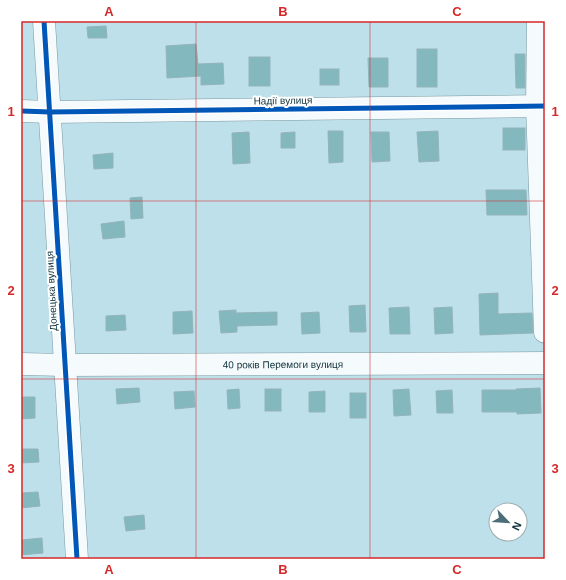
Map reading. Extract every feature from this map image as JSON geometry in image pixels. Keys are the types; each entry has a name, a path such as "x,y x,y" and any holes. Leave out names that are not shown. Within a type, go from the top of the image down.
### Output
{"street":[{"name":"Донецька вулиця","path":"44,21 77,559"},
{"path":"538,21 545,332"},
{"name":"Надії вулиця","path":"21,111 50,112 541,106"},
{"name":"40 років Перемоги вулиця","path":"21,364 545,363"}],"building":[{"path":"106,26 107,38 88,38 87,27"},
{"path":"196,44 198,64 223,63 224,84 201,85 201,76 167,78 166,46"},
{"path":"417,49 437,49 437,87 417,87"},
{"path":"515,54 525,54 525,88 516,88"},
{"path":"249,57 270,57 270,86 249,86"},
{"path":"368,58 388,58 388,87 369,87"},
{"path":"320,69 339,69 339,85 320,85"},
{"path":"503,128 525,128 525,150 503,150"},
{"path":"328,131 343,131 343,162 329,163"},
{"path":"438,131 439,161 419,162 417,132"},
{"path":"249,132 250,163 233,164 232,133"},
{"path":"295,132 295,148 281,148 281,133"},
{"path":"371,132 389,132 390,161 372,162"},
{"path":"113,153 113,168 94,169 93,155"},
{"path":"486,190 526,190 527,215 487,215"},
{"path":"142,197 143,218 131,219 130,198"},
{"path":"124,221 125,237 103,239 101,224"},
{"path":"498,293 498,314 532,313 533,333 480,335 479,294"},
{"path":"365,305 366,332 350,332 349,306"},
{"path":"409,307 410,334 390,334 389,308"},
{"path":"452,307 453,333 435,334 434,308"},
{"path":"236,310 236,313 277,312 277,325 237,326 237,332 221,333 219,311"},
{"path":"192,311 193,333 173,334 173,312"},
{"path":"319,312 320,333 302,334 301,313"},
{"path":"125,315 126,330 106,331 106,316"},
{"path":"139,388 140,402 117,404 116,389"},
{"path":"540,388 541,413 517,414 517,412 482,412 482,390"},
{"path":"239,389 240,408 228,409 227,390"},
{"path":"265,389 281,389 281,411 265,411"},
{"path":"409,389 411,415 394,416 393,390"},
{"path":"452,390 453,413 437,413 436,391"},
{"path":"194,391 195,407 175,409 174,392"},
{"path":"325,391 325,412 309,412 309,392"},
{"path":"350,393 366,393 366,418 350,418"},
{"path":"21,397 35,397 35,418 21,419"},
{"path":"21,449 38,449 39,462 21,463"},
{"path":"38,492 40,506 21,508 21,493"},
{"path":"144,515 145,529 126,531 124,517"},
{"path":"42,538 43,553 21,555 21,540"}],"cycle path":[{"path":"44,21 77,559"},
{"path":"21,111 50,112 545,106"}]}
